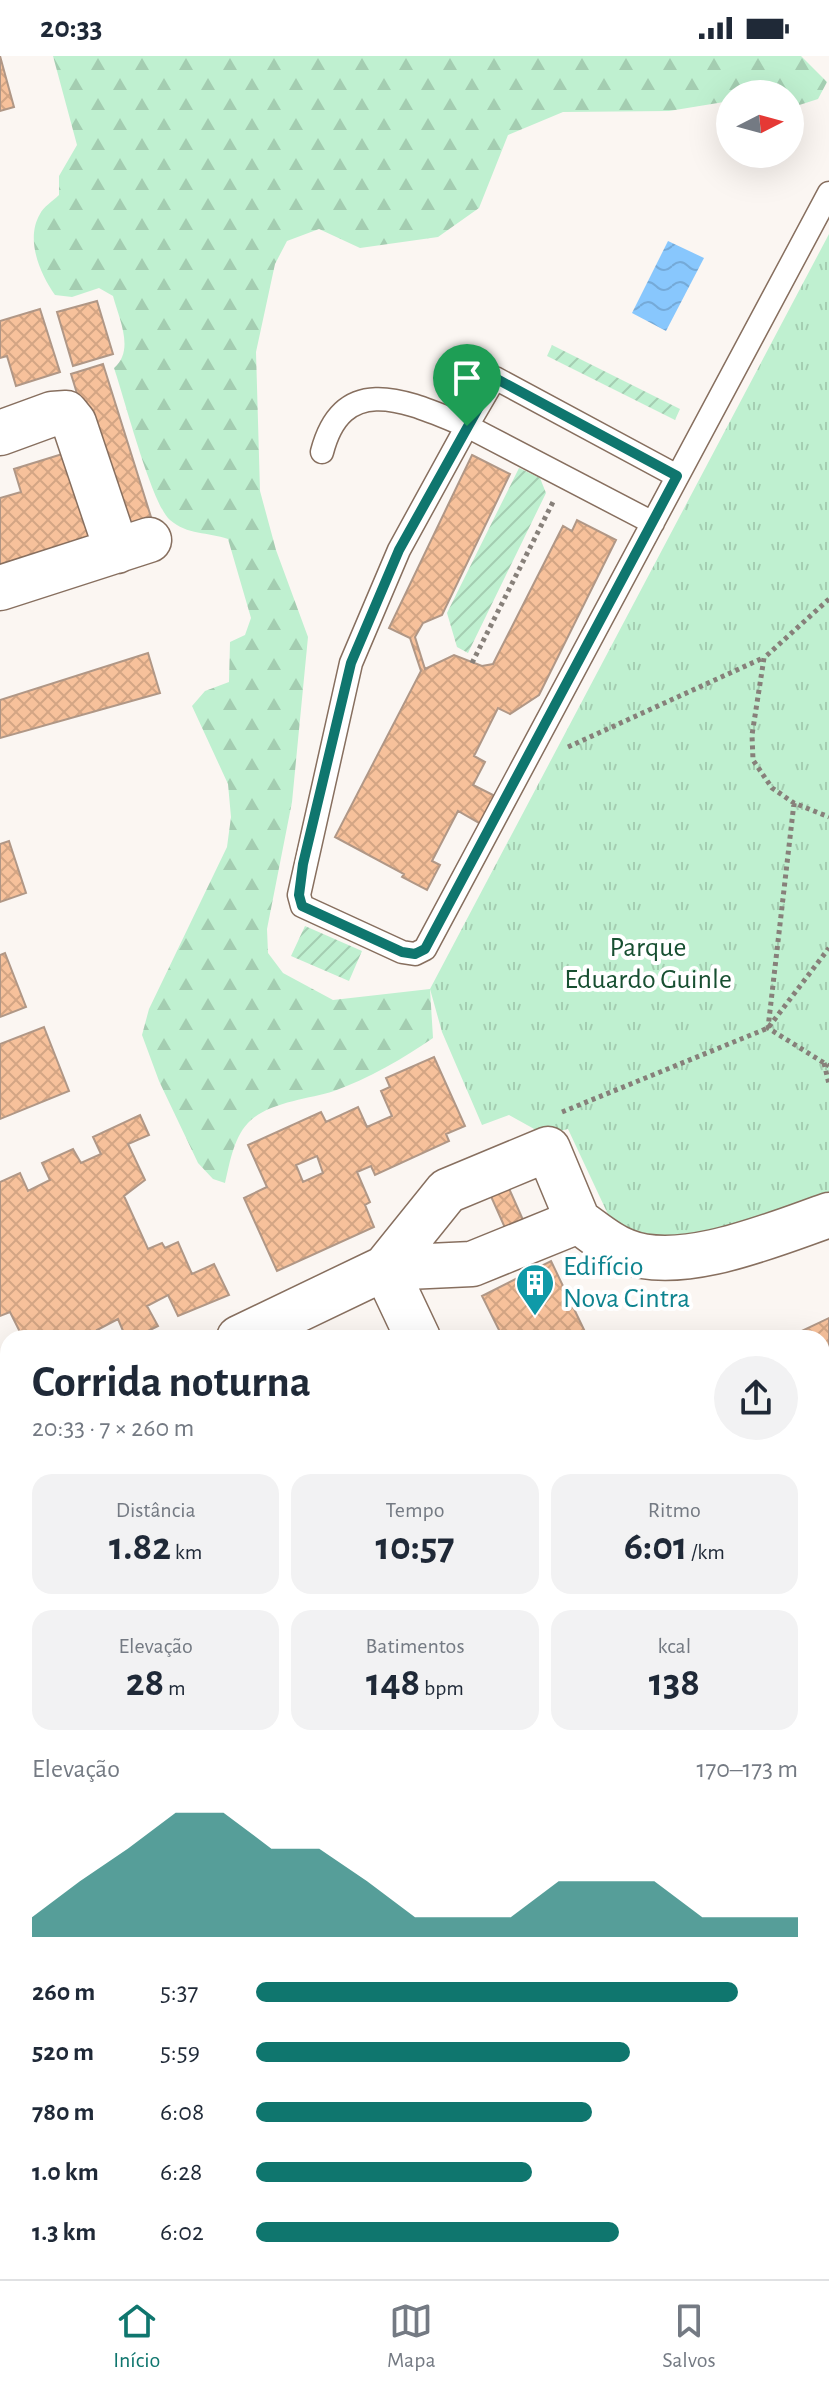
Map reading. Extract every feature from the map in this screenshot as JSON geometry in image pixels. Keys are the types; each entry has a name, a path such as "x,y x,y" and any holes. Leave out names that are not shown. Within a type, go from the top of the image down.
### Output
{"street":[{"path":"0,433 52,414 66,413 74,423 133,545 0,588"},
{"path":"385,1268 447,1191 548,1149 578,1221 623,1251 653,1259 727,1247 829,1215"},
{"path":"256,1330 385,1268 472,1264 578,1221"},
{"path":"385,1268 414,1330"}],"lane":[{"path":"677,476 495,378 399,550 351,663 303,864 299,895 302,906 402,952 415,954 425,949 829,193"},
{"path":"322,452 327,433 338,418 355,404 373,398 399,398 467,426 653,523"}],"path":[{"path":"472,663 567,476"},
{"path":"557,752 764,658 829,599"},
{"path":"764,658 752,735 753,760 772,788 794,803 829,817"},
{"path":"768,1028 794,803"},
{"path":"555,1114 768,1028 829,948"},
{"path":"768,1028 826,1064 829,1084"}],"green space":[{"path":"53,56 801,56 827,82 818,99 804,104 804,80 716,80 716,103 669,111 563,112 508,135 479,208 438,237 360,248 319,229 287,241 275,264 256,352 260,491 276,550 308,637 292,802 267,929 268,953 283,973 333,1000 430,989 433,1038 360,1080 259,1114 240,1133 225,1183 213,1179 198,1163 159,1081 142,1035 149,1009 227,847 231,817 228,784 192,706 205,691 229,682 230,642 245,635 251,618 228,539 177,525 170,520 155,494 114,368 124,352 124,334 113,296 99,288 72,297 55,295 40,267 34,245 36,224 43,209 59,195 59,176 77,145"},
{"name":"Parque Eduardo Guinle","path":"829,234 829,1192 764,1219 662,1243 613,1225 568,1129 545,1135 509,1115 482,1125 442,1032 430,989"},
{"path":"552,345 680,409 675,420 547,356"},
{"path":"519,468 540,478 546,493 468,653 457,647 447,613"},
{"path":"305,926 362,951 349,981 291,956"}],"water":[{"path":"668,241 704,258 666,331 632,313"}],"building":[{"path":"0,56 14,107 0,111"},
{"path":"97,301 113,354 73,366 57,312"},
{"path":"40,309 60,372 16,386 7,356 0,358 0,321"},
{"path":"103,364 151,517 118,527 71,374"},
{"path":"72,451 101,544 0,575 0,498 21,492 14,469"},
{"path":"472,455 510,474 442,615 423,623 415,637 425,669 454,655 482,666 493,664 563,526 572,531 577,520 616,540 539,695 510,714 498,708 474,756 485,762 473,785 495,796 481,824 458,811 432,861 440,865 427,890 335,837 421,671 410,638 389,628"},
{"path":"148,653 160,693 0,738 0,700"},
{"path":"9,841 26,893 0,902 0,844"},
{"path":"5,953 26,1007 0,1017 0,955"},
{"path":"44,1027 69,1091 0,1119 0,1044"},
{"path":"434,1057 465,1126 446,1134 449,1141 375,1175 371,1166 357,1172 370,1202 365,1205 374,1227 277,1271 244,1198 267,1187 248,1145 321,1112 326,1122 358,1107 367,1127 392,1116 381,1091 390,1087 386,1078","holes":["317,1156 323,1173 303,1182 296,1165"]},
{"path":"140,1115 149,1135 128,1144 145,1180 124,1196 148,1249 162,1243 165,1248 178,1242 192,1274 214,1264 229,1295 178,1316 168,1295 147,1306 158,1326 150,1330 123,1330 118,1319 97,1330 19,1330 10,1312 0,1316 0,1182 20,1173 28,1191 50,1180 42,1163 73,1149 81,1163 101,1154 93,1137"},
{"path":"503,1175 528,1231 510,1239 485,1183"},
{"name":"Edifício Nova Cintra","path":"551,1261 584,1330 499,1330 482,1296"},
{"path":"829,1318 829,1330 804,1330"}],"place":[{"name":"Edifício Nova Cintra","path":"535,1317"}],"route":[{"path":"495,378 677,476 425,949 415,954 402,952 302,906 299,895 303,864 351,663 399,550 467,426 495,378"}]}
